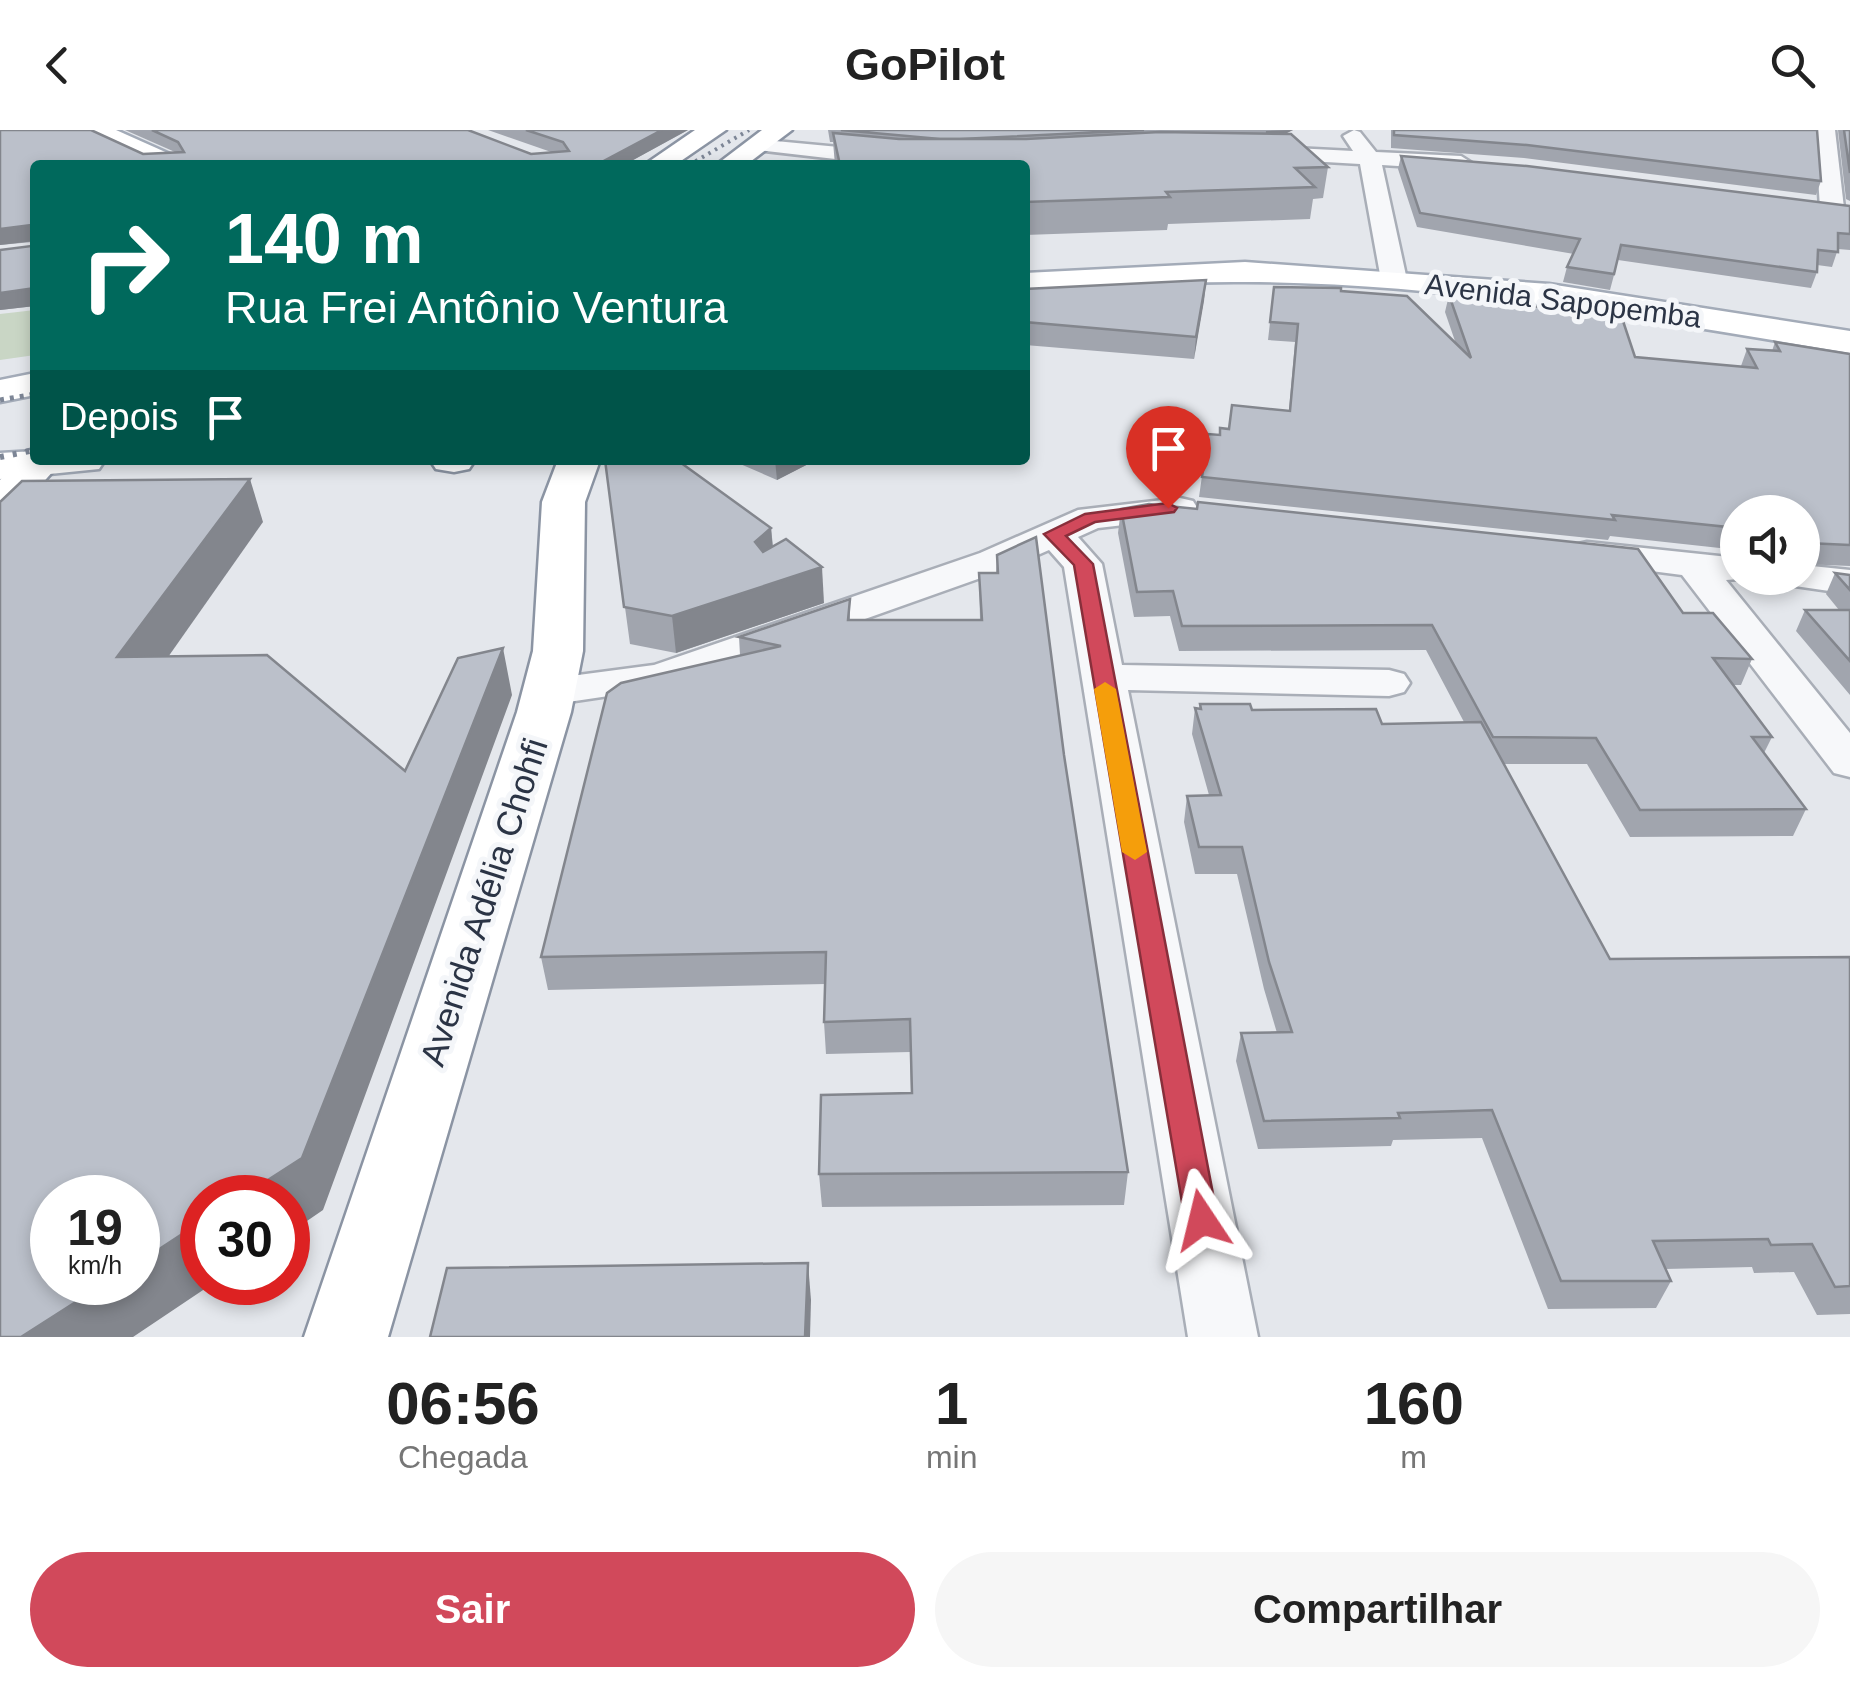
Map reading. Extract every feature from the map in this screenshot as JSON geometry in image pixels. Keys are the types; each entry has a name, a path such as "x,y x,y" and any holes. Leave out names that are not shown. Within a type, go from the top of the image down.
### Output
{"main road":[{"path":"95,130 160,160"},
{"path":"665,160 714,130"},
{"path":"735,160 779,130"},
{"path":"67,138 113,160"},
{"name":"Avenida Sapopemba","path":"1030,283 1245,272 1394,280 1562,296 1850,342"},
{"name":"Avenida Sapopemba","path":"1030,291 1252,279 1274,274"},
{"path":"0,391 30,385"},
{"path":"0,505 27,462"},
{"name":"Avenida Adélia Chohfi","path":"346,1337 548,692 558,654 558,562 566,493 576,465"}],"street":[{"path":"1329,130 1351,130 1368,156 1394,280"},
{"path":"1824,130 1831,208"},
{"path":"754,145 899,160"},
{"path":"1237,152 1486,165"},
{"path":"548,692 661,677 993,561 1091,518 1168,508 1207,512"},
{"path":"1054,534 1083,564 1223,1337"},
{"path":"1557,550 1720,568"},
{"path":"1694,565 1850,763"},
{"path":"1820,579 1850,582"},
{"path":"1103,677 1388,684"}],"green space":[{"path":"30,311 30,356 0,360 0,314"}],"building":[{"path":"0,130 91,130 143,154 184,152 178,142 152,130 468,130 531,154 569,151 563,142 526,130 662,130 605,160 30,160 30,225 0,229"},
{"path":"841,130 1144,130 940,139"},
{"path":"1394,130 1817,130 1821,181 1527,145 1394,135"},
{"path":"1844,130 1850,130 1850,173"},
{"path":"1160,132 1291,134 1328,167 1295,168 1315,187 1030,202 1030,160 839,160 833,133 899,139 1026,139"},
{"path":"1401,156 1527,166 1850,206 1850,234 1838,233 1838,252 1818,250 1817,272 1621,245 1614,274 1567,267 1580,239 1420,213"},
{"path":"30,246 30,289 0,293 0,250"},
{"path":"1206,280 1196,337 1030,322 1030,289"},
{"path":"1274,287 1341,288 1407,296 1471,358 1449,295 1570,311 1564,294 1607,300 1603,316 1622,318 1635,357 1757,368 1747,349 1780,351 1775,342 1850,354 1850,545 1820,544 1820,495 1720,495 1720,526 1612,515 1615,520 1202,477 1208,434 1220,435 1220,428 1229,429 1232,405 1290,411 1298,324 1270,322"},
{"path":"606,465 684,465 771,528 755,542 763,552 786,539 822,567 672,616 624,607"},
{"path":"250,479 117,657 267,655 405,771 458,658 503,648 302,1158 276,1175 180,1175 180,1235 160,1249 160,1175 30,1175 30,1305 71,1305 21,1337 0,1337 0,502 22,481"},
{"path":"1198,502 1638,549 1683,613 1713,613 1752,659 1713,658 1772,737 1752,737 1806,809 1640,810 1596,738 1493,737 1432,625 1182,626 1173,591 1137,592 1121,509 1149,504 1197,509"},
{"path":"1036,537 1064,755 1128,1172 819,1174 821,1095 912,1093 910,1019 824,1022 826,952 541,957 607,693 621,683 781,646 739,637 850,599 848,620 982,620 979,573 998,573 997,555"},
{"path":"1835,573 1850,575 1850,590"},
{"path":"1805,610 1850,610 1850,661"},
{"path":"1200,704 1250,704 1252,710 1376,709 1382,724 1481,722 1610,959 1850,957 1850,1286 1835,1287 1812,1244 1771,1245 1768,1239 1653,1241 1671,1281 1561,1281 1492,1110 1398,1113 1400,1118 1264,1121 1241,1033 1292,1032 1269,962 1242,847 1199,847 1187,796 1221,795 1195,708 1201,709"},
{"path":"808,1263 805,1337 430,1337 447,1268"}],"railway":[{"path":"698,160 749,130"},
{"path":"0,400 30,395"},
{"path":"0,457 30,451"}],"slow traffic":[{"path":"1105,689 1135,852"}],"route":[{"path":"1168,508 1091,518 1054,534 1083,564 1202,1220"}]}
